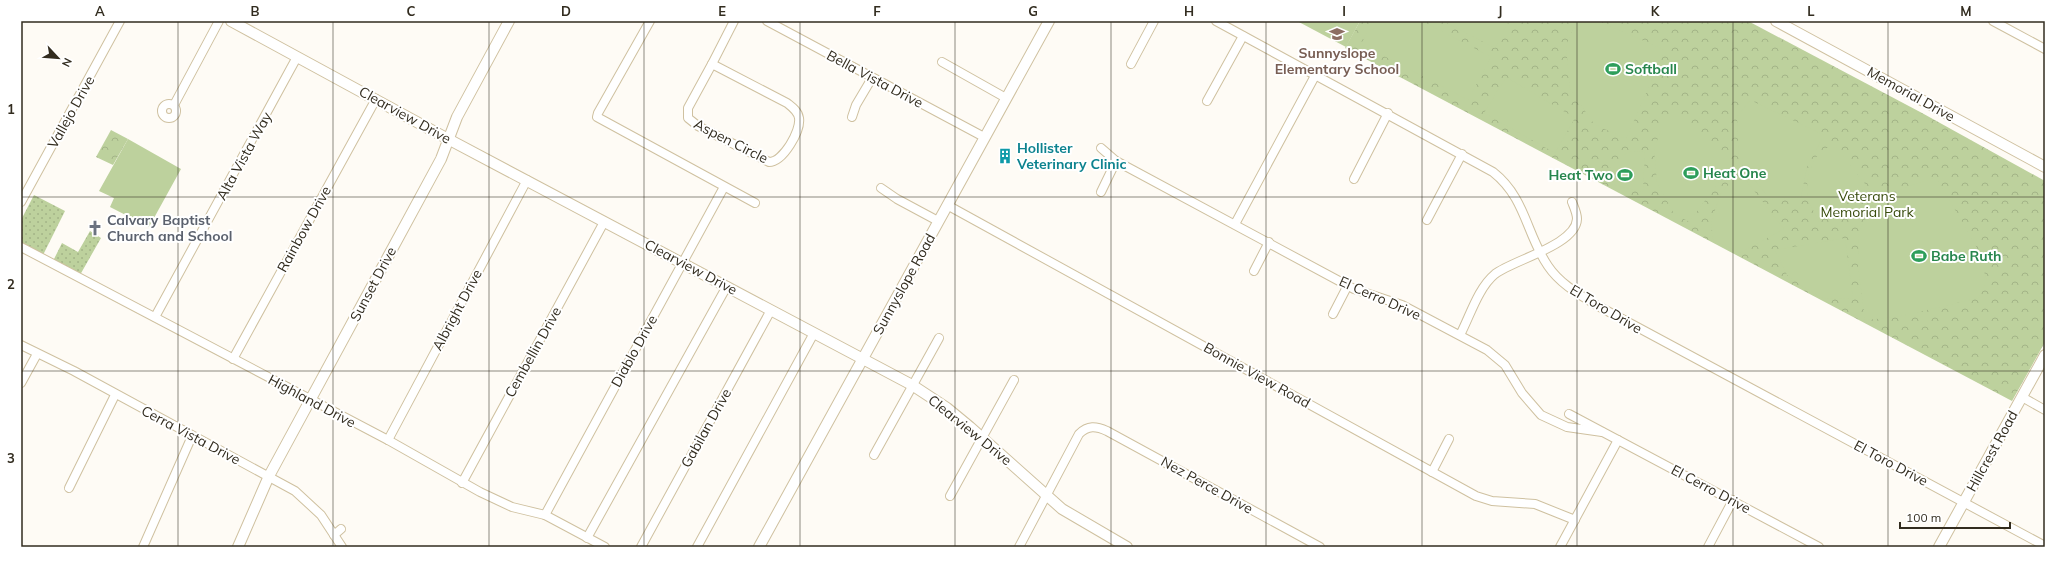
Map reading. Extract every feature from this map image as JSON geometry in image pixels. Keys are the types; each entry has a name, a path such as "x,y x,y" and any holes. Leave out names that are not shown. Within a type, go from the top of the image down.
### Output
{"street":[{"name":"Vallejo Drive","path":"21,202 120,21"},
{"path":"174,105 219,21"},
{"name":"Clearview Drive","path":"231,21 448,139 912,385 947,408 1072,516 1122,546"},
{"name":"Sunset Drive","path":"238,547 269,476 441,159 457,117 509,21"},
{"path":"650,21 598,113 597,118 755,203"},
{"name":"Aspen Circle","path":"712,64 787,103 796,111 799,117 798,128 788,148 777,160 769,162 698,126 688,118 688,108 734,21"},
{"name":"Bella Vista Drive","path":"767,21 984,137"},
{"name":"Sunnyslope Road","path":"759,547 1049,21"},
{"path":"1131,64 1154,21"},
{"name":"El Toro Drive","path":"1216,21 1388,113 1493,172 1508,186 1520,205 1540,252 1556,275 1577,293 1604,310 2045,546"},
{"name":"Memorial Drive","path":"1776,21 2045,167"},
{"path":"1993,21 2045,49"},
{"path":"1207,101 1243,36"},
{"name":"Alta Vista Way","path":"155,317 297,58"},
{"path":"942,62 1006,98"},
{"path":"1235,224 1316,74"},
{"path":"852,117 856,105 872,78"},
{"name":"Rainbow Drive","path":"233,359 376,99"},
{"path":"1354,179 1388,113"},
{"name":"El Cerro Drive","path":"1101,148 1116,160 1348,285 1367,294 1391,300 1460,335 1500,359 1510,371 1522,393 1541,415 1568,427 1602,432"},
{"path":"1427,220 1462,154"},
{"path":"1101,192 1116,160"},
{"name":"Albright Drive","path":"388,440 527,180"},
{"name":"Diablo Drive","path":"545,515 724,187"},
{"path":"881,188 897,199 938,221"},
{"path":"1460,335 1481,292 1490,279 1502,270 1561,240 1572,230 1577,218 1572,202"},
{"name":"Bonnie View Road","path":"947,206 1476,496 1492,501 1535,504 1575,520"},
{"name":"Cembellin Drive","path":"462,483 604,222"},
{"path":"1254,271 1269,242"},
{"name":"Highland Drive","path":"21,247 388,440 462,483 512,507 545,515 605,547"},
{"path":"1332,314 1348,285"},
{"path":"588,538 727,286"},
{"name":"Gabilan Drive","path":"641,547 771,310"},
{"path":"697,547 814,333"},
{"path":"874,455 939,338"},
{"name":"Cerra Vista Drive","path":"21,345 74,371 115,395 295,491 311,504 338,532 342,547"},
{"path":"21,384 37,354"},
{"name":"Hillcrest Road","path":"1939,547 2045,355"},
{"path":"950,496 1014,380"},
{"path":"69,488 115,395"},
{"path":"2022,397 2045,410"},
{"name":"El Cerro Drive","path":"1569,414 1733,500 1813,546"},
{"name":"Nez Perce Drive","path":"1046,495 1079,434 1084,429 1092,427 1107,430 1320,547"},
{"path":"143,547 192,436"},
{"path":"1432,472 1449,439"},
{"path":"1560,547 1618,440"},
{"path":"1019,547 1046,495"},
{"path":"1708,547 1733,500"}],"green space":[{"name":"Sunnyslope Elementary School","path":"1297,21 1360,21 1346,47"},
{"name":"Veterans Memorial Park","path":"1360,21 1748,21 1922,113 2045,181 2045,342 2012,401 1345,48"},
{"path":"1373,21 1422,21 1491,57 1468,100 1361,44"},
{"path":"1443,21 1509,21 1495,48"},
{"name":"Softball","path":"1576,21 1598,21 1665,50 1626,139 1594,124 1570,89 1566,46"},
{"path":"1506,77 1575,118 1555,153 1484,113"},
{"path":"1750,100 1824,135 1807,167 1801,197 1771,200 1739,161 1737,117"},
{"name":"Heat One","path":"1674,117 1734,162 1689,222 1673,212 1657,183 1654,149 1661,130"},
{"path":"111,130 128,139 113,165 96,157"},
{"path":"128,139 181,169 149,227 110,207 114,198 99,191"},
{"path":"1833,143 1869,189 1819,222 1808,200 1807,179 1815,158"},
{"name":"Heat Two","path":"1632,151 1645,152 1643,192 1603,182 1617,159"},
{"path":"1741,174 1784,229 1739,253 1713,239 1711,221 1722,191"},
{"name":"Babe Ruth","path":"1936,177 1976,246 1987,281 1978,298 1897,317 1865,320 1858,266 1859,232 1872,206 1904,188"},
{"path":"34,195 65,211 43,255 21,244 21,220"},
{"path":"90,231 101,238 80,275 53,261 62,243 78,252"},
{"path":"1845,238 1853,299 1823,298 1802,286 1787,275 1775,250"}],"place":[{"name":"Sunnyslope Elementary School","path":"1337,34"},
{"name":"Softball","path":"1613,69"},
{"name":"Hollister Veterinary Clinic","path":"1005,156"},
{"name":"Heat One","path":"1691,173"},
{"name":"Heat Two","path":"1625,175"},
{"name":"Calvary Baptist Church and School","path":"95,228"},
{"name":"Babe Ruth","path":"1919,256"}]}
